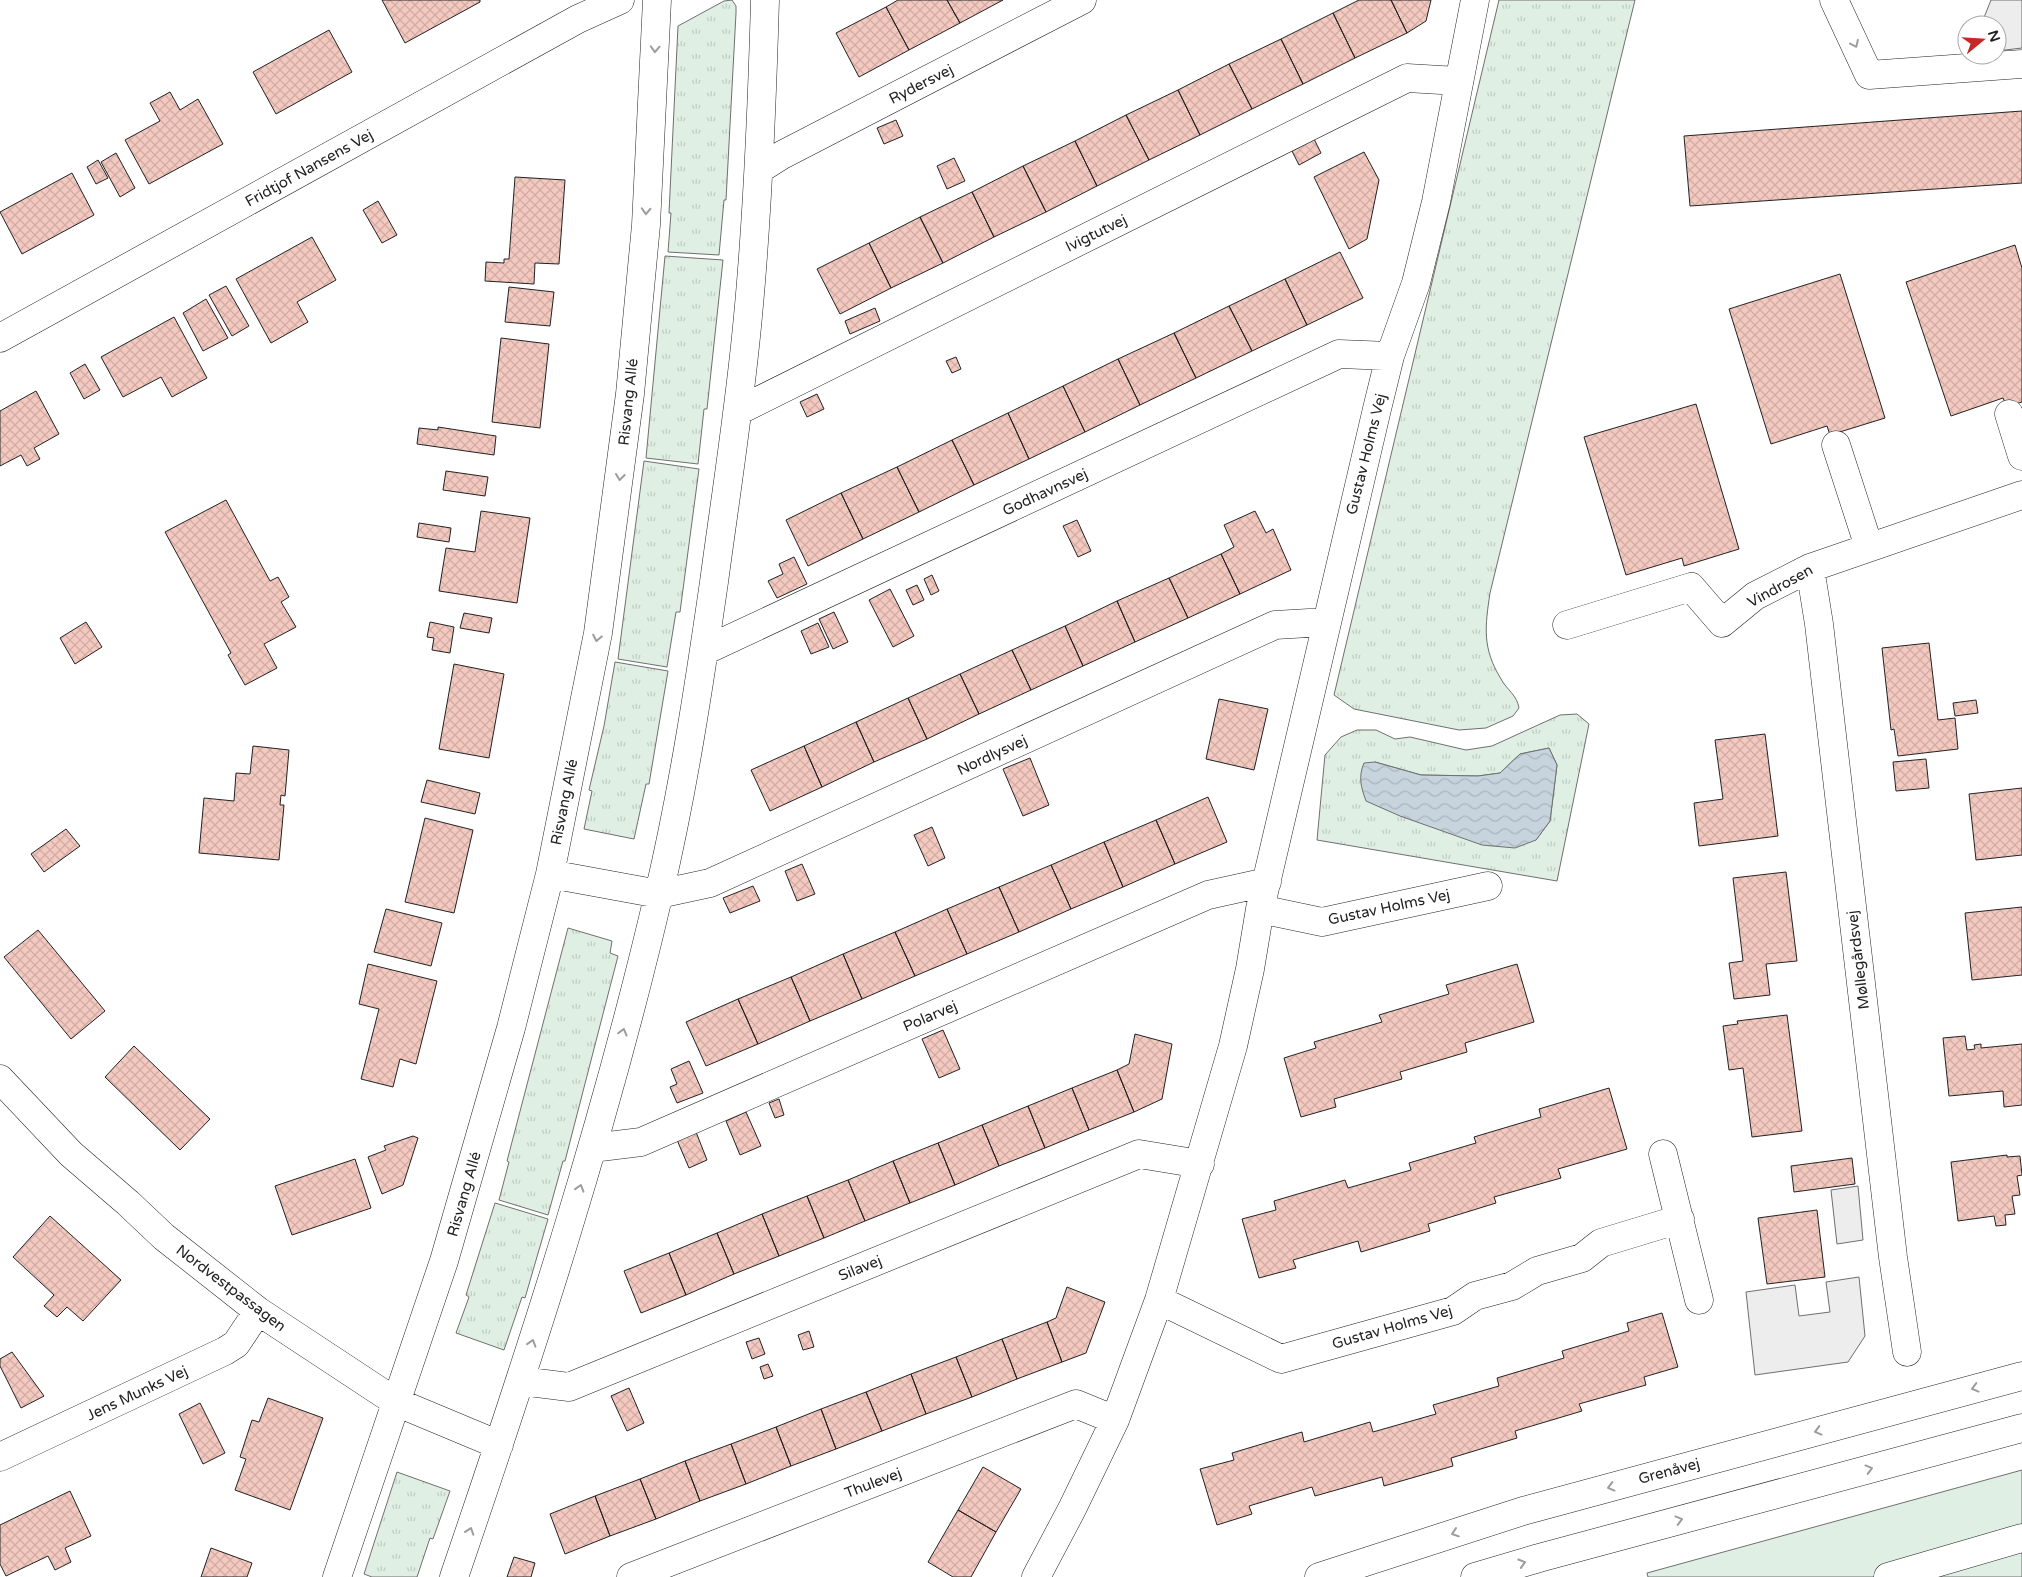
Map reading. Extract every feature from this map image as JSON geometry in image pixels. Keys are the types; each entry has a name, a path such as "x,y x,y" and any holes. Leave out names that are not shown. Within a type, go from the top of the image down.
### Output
{"street":[{"name":"Fridtjof Nansens Vej","path":"0,338 578,19 620,0"},
{"name":"Risvang Allé","path":"337,1577 444,1261 511,1028 550,874 598,633 630,394 646,224 657,0"},
{"path":"454,1577 521,1380 592,1148 659,894 679,799 704,651 738,411 760,169 765,0"},
{"name":"Rydersvej","path":"760,169 1082,0"},
{"name":"Gustav Holms Vej","path":"1036,1577 1072,1509 1115,1420 1160,1300 1200,1164 1232,1046 1250,969 1260,909 1390,356 1416,283 1436,202 1475,0"},
{"path":"1834,0 1869,75 2022,64"},
{"name":"Ivigtutvej","path":"738,411 1407,78 1458,81"},
{"name":"Godhavnsvej","path":"704,651 1339,354 1390,356"},
{"path":"2009,414 2022,456"},
{"path":"1836,445 1868,547"},
{"name":"Vindrosen","path":"1567,626 1691,587 1722,623 1756,596 1810,568 2022,495"},
{"name":"Møllegårdsvej","path":"1810,568 1819,624 1893,1257 1907,1352"},
{"name":"Nordlysvej","path":"659,894 710,883 1274,626 1326,622"},
{"path":"550,874 659,894"},
{"name":"Polarvej","path":"592,1148 641,1142 1208,896 1267,882"},
{"name":"Gustav Holms Vej","path":"1260,909 1322,922 1488,886"},
{"name":"Nordvestpassagen","path":"0,1079 71,1154 128,1203 164,1238 258,1311 396,1402 499,1446"},
{"name":"Silavej","path":"521,1380 569,1387 1138,1154 1200,1164"},
{"path":"1663,1154 1699,1300"},
{"name":"Gustav Holms Vej","path":"1160,1300 1281,1359 1453,1311 1475,1296 1512,1286 1537,1271 1582,1258 1601,1243 1680,1219"},
{"name":"Jens Munks Vej","path":"0,1457 225,1351 236,1344 258,1311"},
{"name":"Grenåvej","path":"1319,1577 1523,1511 2022,1376"},
{"name":"Thulevej","path":"631,1577 1076,1404 1115,1420"},
{"path":"1475,1577 1539,1558 2022,1428"},
{"path":"1888,1577 1966,1566 2022,1538"}],"green space":[{"path":"732,0 736,6 736,13 726,200 724,200 719,255 668,252 678,26 724,1"},
{"path":"1499,0 1635,0 1490,593 1486,627 1488,647 1495,668 1503,683 1514,696 1519,708 1513,716 1486,728 1459,730 1354,709 1334,695"},
{"path":"665,256 723,260 707,409 704,409 698,464 646,458"},
{"path":"644,461 699,469 680,612 676,612 667,667 618,659"},
{"path":"615,662 668,671 649,784 646,784 634,839 584,829 592,791 589,790 604,726"},
{"path":"1577,714 1589,724 1557,881 1317,840 1325,755 1341,737 1357,730 1376,730 1395,739 1410,737 1466,750 1492,746 1560,715","holes":["1549,748 1557,765 1550,821 1536,840 1375,762 1421,775 1478,776 1500,773 1520,754"]},
{"path":"568,928 612,941 610,953 618,956 565,1161 563,1161 548,1215 499,1200 509,1162 507,1161"},
{"path":"495,1203 548,1219 525,1298 522,1297 504,1350 456,1333 469,1297 466,1295"},
{"path":"2022,1470 2022,1577 1648,1577 1647,1573"},
{"path":"397,1472 450,1491 433,1539 430,1538 417,1577 372,1577 364,1574"}],"shaded area":[{"path":"1991,0 2022,0 2022,48 2007,50 2007,15 1985,15"},
{"path":"1858,1186 1863,1240 1837,1244 1831,1190"},
{"path":"1859,1277 1865,1336 1848,1362 1755,1375 1746,1292 1795,1285 1799,1316 1830,1312 1826,1282"}],"water":[{"path":"1549,748 1557,765 1550,821 1536,840 1515,848 1482,845 1400,816 1366,801 1362,787 1361,773 1364,763 1375,762 1421,775 1478,776 1500,773 1520,754"}],"building":[{"path":"382,0 480,0 480,2 405,43"},
{"path":"898,0 947,0 960,23 909,50 886,7"},
{"path":"947,0 1003,0 960,23"},
{"path":"1359,0 1391,0 1407,33 1355,58 1333,13"},
{"path":"1391,0 1431,0 1426,21 1407,33"},
{"path":"886,7 909,50 859,77 836,33"},
{"path":"1333,13 1355,58 1303,84 1281,39"},
{"path":"329,30 352,72 276,114 253,72"},
{"path":"1281,39 1303,84 1252,109 1229,64"},
{"path":"1229,64 1252,109 1200,135 1178,90"},
{"path":"1178,90 1200,135 1149,160 1126,115"},
{"path":"170,92 180,110 198,99 223,144 149,184 125,140 160,121 150,103"},
{"path":"2022,111 2022,183 1690,206 1684,136"},
{"path":"1126,115 1149,160 1097,186 1075,141"},
{"path":"896,120 903,136 884,144 877,128"},
{"path":"1314,139 1321,153 1299,165 1292,151"},
{"path":"1075,141 1097,186 1046,212 1023,166"},
{"path":"1364,152 1379,180 1367,239 1349,249 1314,177"},
{"path":"116,153 135,188 120,197 101,162"},
{"path":"954,158 965,181 947,189 937,166"},
{"path":"98,160 108,178 96,184 87,167"},
{"path":"1023,166 1046,212 994,237 972,192"},
{"path":"72,173 94,215 22,254 0,212"},
{"path":"515,177 565,180 559,264 535,263 534,284 485,281 486,262 504,263 504,259 509,259"},
{"path":"972,192 994,237 943,263 920,217"},
{"path":"378,201 397,235 382,243 363,210"},
{"path":"920,217 943,263 891,288 869,243"},
{"path":"312,237 336,280 297,302 308,322 271,343 236,279"},
{"path":"869,243 891,288 840,314 817,269"},
{"path":"2015,245 2022,268 2022,402 2007,407 2003,398 1951,416 1906,282"},
{"path":"1340,252 1363,298 1307,325 1285,279"},
{"path":"1840,274 1885,418 1830,435 1827,426 1771,444 1729,309"},
{"path":"1285,279 1307,325 1252,351 1229,306"},
{"path":"226,286 249,326 232,336 209,295"},
{"path":"509,287 554,292 550,326 505,322"},
{"path":"206,299 228,338 203,351 183,313"},
{"path":"1229,306 1252,351 1196,378 1174,333"},
{"path":"875,308 880,321 850,334 845,321"},
{"path":"174,317 207,378 172,397 161,377 123,397 101,357"},
{"path":"1174,333 1196,378 1140,405 1118,359"},
{"path":"501,338 549,344 540,428 492,422"},
{"path":"956,357 961,369 952,373 946,361"},
{"path":"1118,359 1140,405 1085,432 1063,386"},
{"path":"85,364 100,390 84,399 70,373"},
{"path":"1063,386 1085,432 1029,459 1008,413"},
{"path":"36,391 59,434 34,448 40,459 27,466 21,455 0,466 0,411"},
{"path":"817,394 824,409 807,417 800,402"},
{"path":"1696,404 1739,549 1684,566 1682,558 1626,575 1584,437"},
{"path":"1008,413 1029,459 974,485 952,440"},
{"path":"438,427 496,436 494,455 417,444 419,428 438,430"},
{"path":"952,440 974,485 919,512 897,467"},
{"path":"897,467 919,512 863,539 841,493"},
{"path":"446,471 488,477 485,496 443,490"},
{"path":"841,493 863,539 808,566 786,520"},
{"path":"226,500 270,581 278,577 289,597 281,602 296,627 264,644 277,668 245,685 228,655 231,653 165,532"},
{"path":"481,511 530,518 517,603 439,591 446,548 475,552"},
{"path":"1255,511 1266,533 1273,529 1291,570 1240,594 1221,554 1234,547 1224,525"},
{"path":"1077,520 1091,551 1078,557 1063,526"},
{"path":"419,523 451,528 449,542 417,537"},
{"path":"1221,554 1240,594 1188,618 1169,578"},
{"path":"794,557 807,584 777,598 768,581 783,574 779,564"},
{"path":"932,575 939,591 931,595 924,579"},
{"path":"1169,578 1188,618 1135,642 1117,601"},
{"path":"917,585 924,600 913,605 906,590"},
{"path":"890,589 914,636 893,647 869,600"},
{"path":"1117,601 1135,642 1083,666 1065,626"},
{"path":"834,612 848,642 833,649 819,619"},
{"path":"464,613 492,618 489,633 460,628"},
{"path":"86,622 102,647 75,664 60,638"},
{"path":"430,622 454,627 450,653 432,650 434,638 427,637"},
{"path":"818,623 829,647 811,654 801,631"},
{"path":"1065,626 1083,666 1031,690 1012,650"},
{"path":"1929,643 1938,720 1955,718 1958,749 1898,756 1894,729 1891,730 1882,648"},
{"path":"1012,650 1031,690 979,714 960,674"},
{"path":"454,664 504,674 489,758 439,749"},
{"path":"960,674 979,714 927,739 908,698"},
{"path":"908,698 927,739 874,762 856,722"},
{"path":"1219,699 1268,709 1254,770 1206,759"},
{"path":"1976,700 1978,713 1955,716 1953,703"},
{"path":"856,722 874,762 822,787 804,746"},
{"path":"1765,734 1778,836 1699,846 1694,803 1723,799 1715,740"},
{"path":"253,746 289,750 285,796 281,795 280,805 284,805 279,860 199,853 204,798 234,801 236,773 250,774"},
{"path":"804,746 822,787 770,811 751,770"},
{"path":"1030,758 1049,805 1023,816 1003,769"},
{"path":"1926,759 1929,788 1896,791 1893,762"},
{"path":"427,780 480,793 475,814 421,802"},
{"path":"2022,788 2022,855 1976,860 1969,794"},
{"path":"1208,797 1227,842 1175,864 1156,820"},
{"path":"425,818 473,830 454,913 405,902"},
{"path":"1156,820 1175,864 1123,887 1104,842"},
{"path":"932,827 945,858 928,866 914,835"},
{"path":"66,829 80,846 44,872 31,854"},
{"path":"1104,842 1123,887 1071,909 1051,865"},
{"path":"802,864 815,894 797,901 785,871"},
{"path":"1051,865 1071,909 1019,932 999,887"},
{"path":"1786,872 1797,961 1766,964 1770,995 1734,999 1729,963 1743,961 1733,878"},
{"path":"753,886 760,901 730,913 723,898"},
{"path":"999,887 1019,932 967,954 947,909"},
{"path":"2022,907 2022,975 1972,980 1965,913"},
{"path":"386,909 442,923 431,966 374,952"},
{"path":"947,909 967,954 915,976 895,932"},
{"path":"38,930 105,1011 71,1039 4,957"},
{"path":"895,932 915,976 862,999 843,954"},
{"path":"843,954 862,999 810,1021 791,977"},
{"path":"368,964 437,981 416,1064 400,1059 393,1087 361,1079 379,1009 359,1004"},
{"path":"1517,964 1534,1022 1465,1043 1467,1052 1400,1072 1402,1079 1334,1099 1336,1107 1301,1117 1284,1058 1316,1048 1314,1042 1382,1022 1379,1015 1449,994 1446,985"},
{"path":"791,977 810,1021 758,1044 738,999"},
{"path":"738,999 758,1044 706,1066 686,1022"},
{"path":"1787,1015 1802,1131 1752,1137 1743,1068 1729,1070 1723,1026 1738,1024 1737,1021"},
{"path":"943,1030 960,1069 939,1078 922,1039"},
{"path":"1135,1034 1172,1044 1162,1099 1134,1112 1117,1070 1129,1064"},
{"path":"1965,1036 1967,1050 1975,1049 1974,1045 1981,1044 1981,1048 2022,1044 2022,1105 2004,1107 2003,1091 1949,1096 1943,1038"},
{"path":"134,1046 210,1119 180,1150 105,1077"},
{"path":"689,1061 703,1093 677,1103 670,1087 677,1084 671,1069"},
{"path":"1117,1070 1134,1112 1089,1130 1072,1088"},
{"path":"1072,1088 1089,1130 1045,1148 1028,1106"},
{"path":"1609,1088 1627,1149 1558,1169 1561,1178 1494,1197 1496,1203 1428,1224 1430,1231 1361,1252 1358,1241 1293,1260 1296,1268 1259,1278 1242,1219 1276,1210 1274,1201 1345,1180 1348,1188 1411,1170 1409,1163 1476,1143 1474,1137 1541,1117 1539,1109"},
{"path":"779,1099 784,1115 775,1118 769,1103"},
{"path":"1028,1106 1045,1148 999,1166 982,1125"},
{"path":"746,1112 761,1146 740,1155 726,1121"},
{"path":"982,1125 999,1166 955,1185 938,1143"},
{"path":"696,1132 707,1160 689,1168 677,1140"},
{"path":"413,1136 418,1138 403,1185 382,1194 368,1157 386,1150 384,1146"},
{"path":"938,1143 955,1185 910,1203 893,1161"},
{"path":"2007,1155 2007,1157 2020,1156 2022,1175 2017,1176 2020,1195 2012,1196 2015,1214 2005,1215 2006,1225 1996,1226 1994,1216 1958,1221 1951,1162"},
{"path":"1852,1158 1855,1184 1794,1192 1791,1166"},
{"path":"355,1159 371,1208 292,1235 275,1186"},
{"path":"893,1161 910,1203 865,1221 848,1180"},
{"path":"848,1180 865,1221 824,1238 807,1196"},
{"path":"807,1196 824,1238 779,1256 762,1214"},
{"path":"1817,1210 1825,1277 1767,1284 1758,1218"},
{"path":"762,1214 779,1256 734,1274 717,1233"},
{"path":"50,1216 121,1280 83,1321 67,1307 57,1317 44,1306 54,1295 13,1257"},
{"path":"717,1233 734,1274 686,1295 669,1253"},
{"path":"669,1253 686,1295 641,1313 624,1271"},
{"path":"1067,1287 1105,1302 1086,1353 1062,1362 1047,1322 1056,1318"},
{"path":"1662,1313 1678,1367 1644,1377 1646,1385 1579,1404 1582,1411 1515,1431 1517,1438 1451,1458 1453,1466 1384,1486 1382,1477 1315,1496 1312,1487 1249,1506 1252,1514 1217,1525 1200,1469 1234,1460 1232,1453 1302,1432 1304,1442 1370,1422 1373,1432 1436,1414 1433,1405 1499,1386 1497,1378 1564,1358 1562,1351 1629,1331 1627,1323"},
{"path":"1047,1322 1062,1362 1017,1379 1002,1339"},
{"path":"809,1331 814,1347 803,1350 798,1335"},
{"path":"759,1338 765,1354 752,1359 746,1342"},
{"path":"1002,1339 1017,1379 972,1397 956,1357"},
{"path":"12,1352 44,1396 21,1408 0,1366 0,1359"},
{"path":"956,1357 972,1397 926,1414 911,1374"},
{"path":"768,1364 773,1376 764,1379 760,1367"},
{"path":"911,1374 926,1414 882,1431 866,1392"},
{"path":"629,1388 644,1423 627,1431 611,1396"},
{"path":"866,1392 882,1431 836,1449 821,1409"},
{"path":"268,1398 323,1418 290,1510 235,1490 246,1459 240,1457 252,1420 259,1422"},
{"path":"200,1403 225,1453 203,1464 179,1414"},
{"path":"821,1409 836,1449 791,1466 776,1427"},
{"path":"776,1427 791,1466 746,1484 731,1444"},
{"path":"731,1444 746,1484 700,1501 685,1461"},
{"path":"685,1461 700,1501 656,1519 640,1479"},
{"path":"983,1467 1021,1489 996,1532 958,1510"},
{"path":"640,1479 656,1519 610,1536 595,1496"},
{"path":"70,1491 91,1536 65,1548 71,1562 55,1570 48,1556 6,1576 0,1564 0,1525"},
{"path":"595,1496 610,1536 565,1554 550,1514"},
{"path":"958,1510 996,1532 971,1577 953,1577 928,1562"},
{"path":"211,1548 252,1563 247,1577 201,1577"},
{"path":"514,1557 535,1563 531,1577 507,1577"}]}
